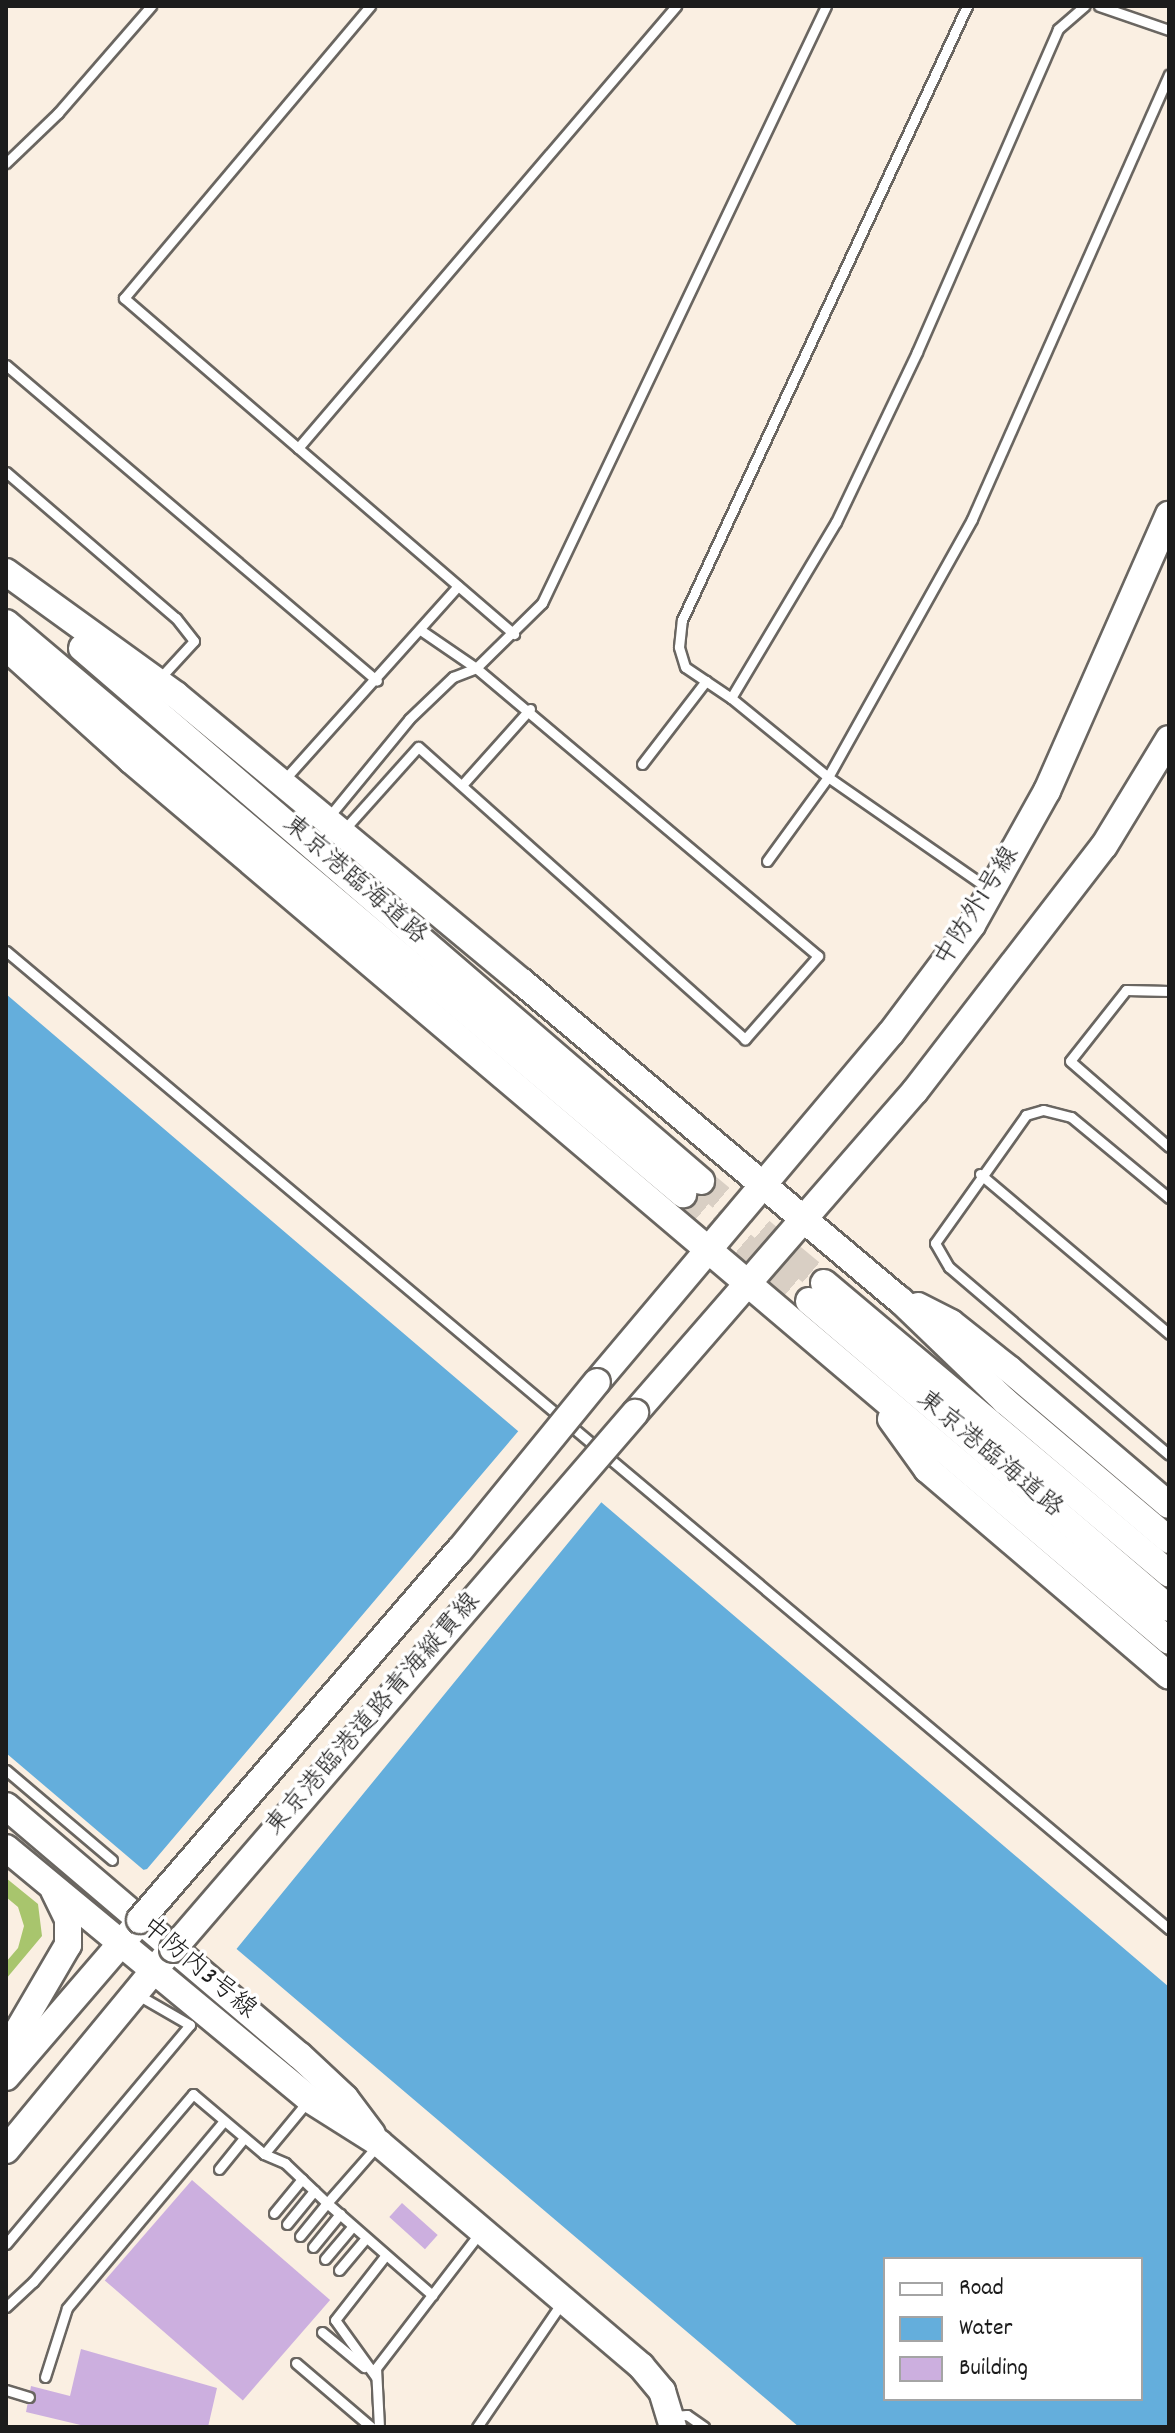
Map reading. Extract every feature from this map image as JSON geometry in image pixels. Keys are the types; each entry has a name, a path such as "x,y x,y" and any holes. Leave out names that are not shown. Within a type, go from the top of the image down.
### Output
{"street":[{"name":"中防外1号線","path":"708,1251 931,982 991,890 1047,791 1169,515"},
{"path":"6,572 155,684 176,695 900,1300 1005,1401 1169,1540"},
{"name":"東京港臨海道路","path":"6,583 692,1187 6,623"},
{"path":"6,647 60,699 1169,1641"},
{"path":"746,1282 915,1091 1104,846 1169,739"},
{"name":"東京港臨港道路青海縦貫線","path":"6,2077 459,1551 708,1251"},
{"name":"東京港臨港道路青海縦貫線","path":"6,2150 155,1969 746,1282"},
{"name":"東京港臨海道路","path":"1169,1574 816,1292 1169,1608"},
{"path":"900,1300 951,1323 1169,1505"},
{"path":"865,1383 927,1469 1169,1676"},
{"name":"中防内3号線","path":"6,1806 345,2098 379,2143"},
{"name":"中防内3号線","path":"6,1848 309,2099 379,2143 641,2366 662,2391 672,2422"},
{"path":"6,2051 38,2004 70,1938 66,1910 52,1887"},
{"path":"6,2022 38,2004"}],"lane":[{"path":"6,163 58,113 151,6"},
{"path":"370,6 124,298 514,634"},
{"path":"298,448 676,6"},
{"path":"332,828 409,719 453,677 476,668 514,634 542,603 826,6"},
{"path":"967,6 688,603 679,647 685,667 731,698 828,777 991,890"},
{"path":"731,698 836,522 917,352 1058,29 1084,6"},
{"path":"1099,6 1169,30"},
{"path":"767,861 828,777 972,519 1164,103 1169,75"},
{"path":"6,365 377,681"},
{"path":"6,472 176,618 194,641 155,684"},
{"path":"281,784 422,631 458,586"},
{"path":"332,828 418,747 745,1039 818,956 530,709 422,631"},
{"path":"642,764 706,681"},
{"path":"462,785 530,709"},
{"path":"6,951 1169,1929"},
{"path":"1169,991 1126,990 1070,1061 1169,1147"},
{"path":"1169,1198 1071,1117 1043,1110 1026,1115 980,1174 935,1243 949,1267 1169,1455"},
{"path":"980,1174 1169,1334"},
{"path":"6,1770 112,1860"},
{"path":"6,2244 190,2025 135,1994"},
{"path":"6,2307 193,2094 264,2154 302,2179 432,2295"},
{"path":"264,2154 309,2099"},
{"path":"45,2377 67,2308 224,2121"},
{"path":"219,2169 244,2138"},
{"path":"300,2236 379,2143"},
{"path":"274,2213 302,2179"},
{"path":"287,2224 314,2191"},
{"path":"313,2247 340,2214"},
{"path":"325,2259 353,2226"},
{"path":"379,2427 376,2368 481,2231"},
{"path":"339,2270 366,2238"},
{"path":"376,2377 335,2320 385,2256"},
{"path":"477,2427 563,2300"},
{"path":"322,2332 376,2377"},
{"path":"296,2363 371,2427"},
{"path":"6,2390 29,2397"},
{"path":"672,2422 687,2415 704,2427"}],"green space":[{"path":"6,1878 38,1904 42,1936 6,1979 6,1962 18,1948 24,1926 18,1907 6,1897"}],"water":[{"path":"6,994 1169,1987 1169,2427 799,2427 6,1753"}],"pier":[{"path":"521,1428 604,1499 234,1952 139,1871 147,1869"}],"building":[{"path":"192,2180 330,2300 243,2400 105,2280"},
{"path":"402,2203 438,2235 425,2249 389,2217"},
{"path":"81,2349 217,2388 208,2427 89,2427 26,2412 31,2386 70,2396"}],"tunnel":[{"path":"701,1181 824,1283"},
{"path":"683,1194 809,1301"}]}
